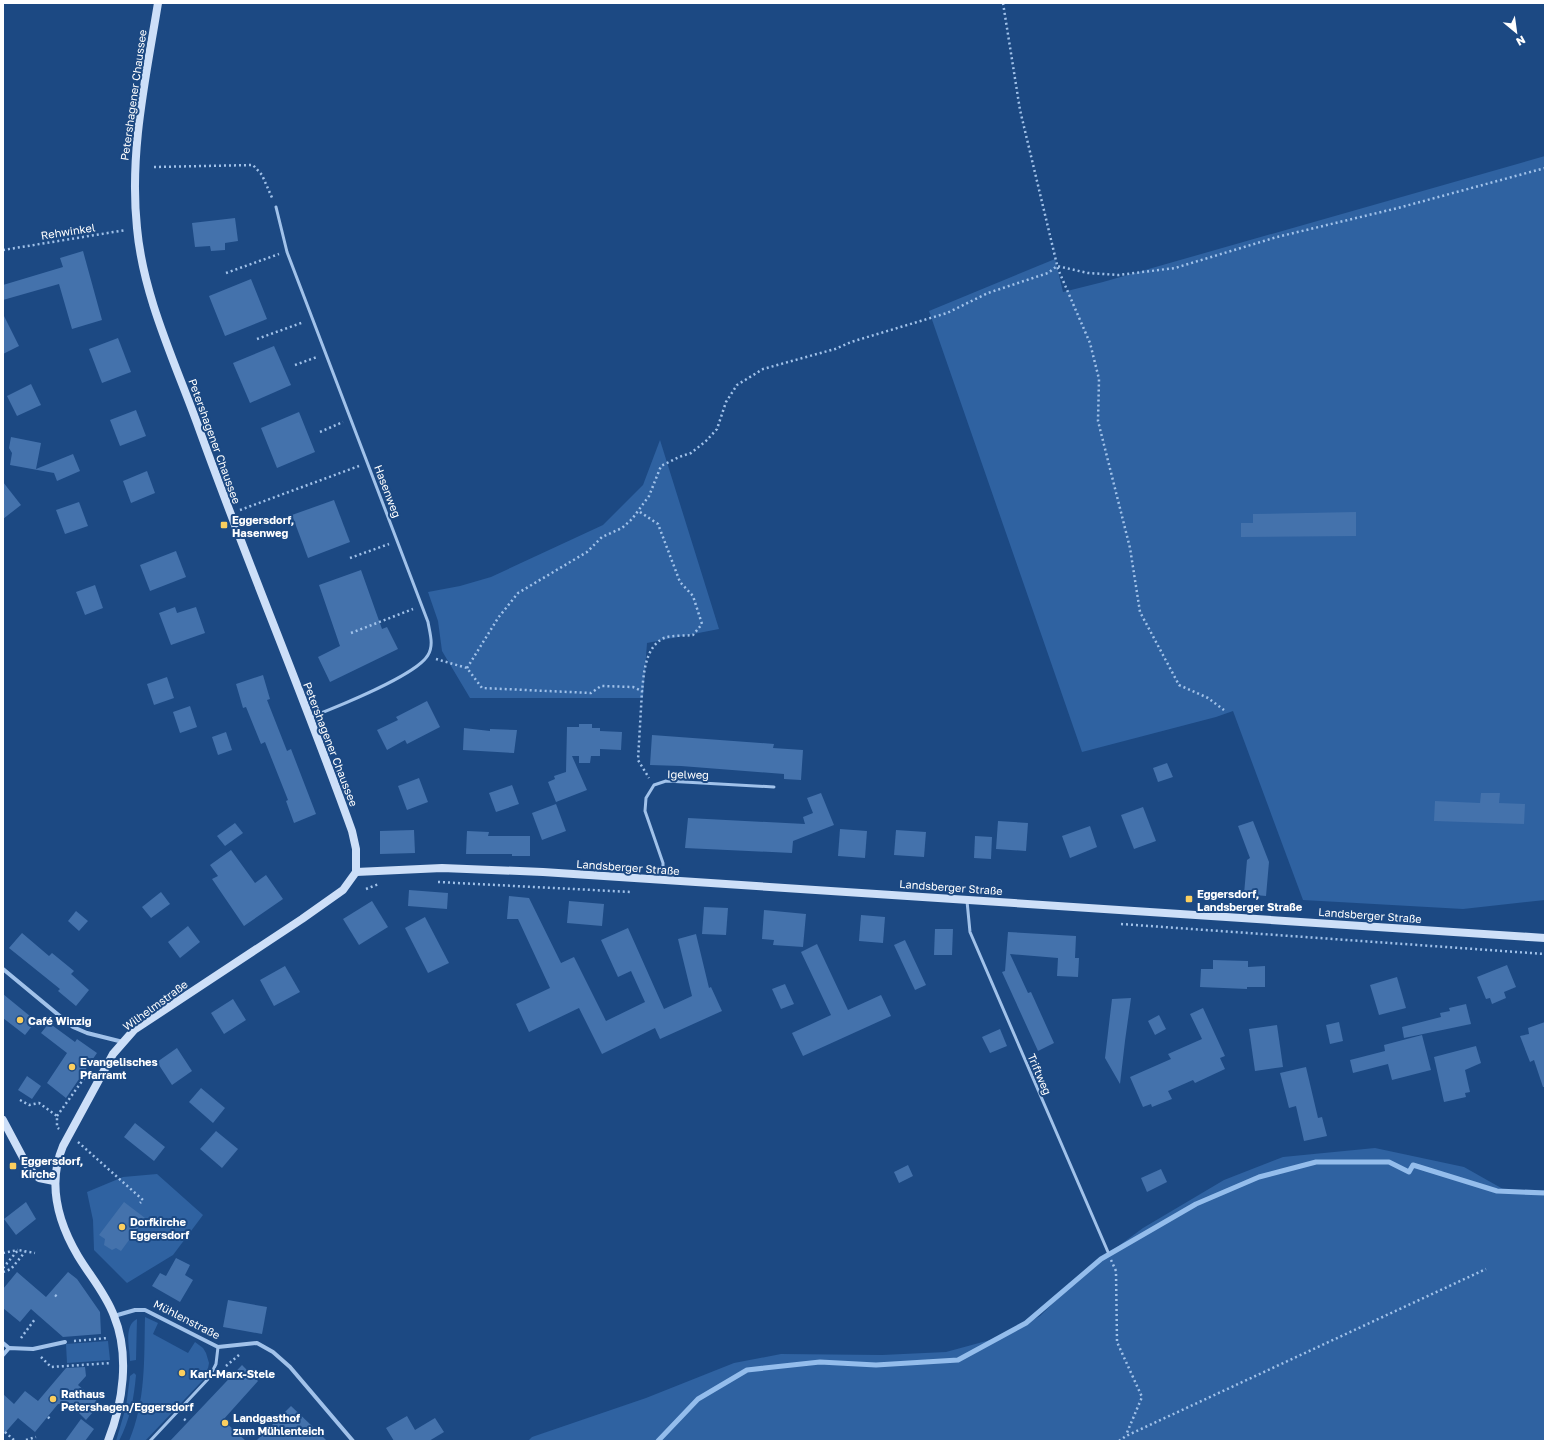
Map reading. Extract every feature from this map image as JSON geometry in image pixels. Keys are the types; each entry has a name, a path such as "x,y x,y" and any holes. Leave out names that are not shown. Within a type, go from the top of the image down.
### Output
{"main road":[{"name":"Petershagener Chaussee","path":"158,3 136,147 134,184 140,250 155,308 231,514 352,830 356,849 356,872"},
{"name":"Landsberger Straße","path":"356,872 442,868 663,880 1545,938"},
{"name":"Wilhelmstraße","path":"108,1441 119,1409 122,1387 122,1340 114,1316 69,1238 58,1210 54,1181 58,1159 69,1135 113,1054 134,1030 302,919 343,890 356,872"},
{"path":"3,1120 29,1169 39,1178 54,1181"}],"street":[{"path":"3,969 73,1027 88,1033 123,1042"},
{"name":"Mühlenstraße","path":"114,1316 135,1310 150,1311 218,1348 258,1343 273,1352 290,1367 352,1441"},
{"path":"3,1343 11,1348 33,1349 65,1342"},
{"path":"3,1355 11,1348"}],"lane":[{"name":"Hasenweg","path":"276,207 287,252 428,622 432,646 428,657"},
{"path":"310,717 412,670 428,657"},
{"name":"Igelweg","path":"663,880 663,863 645,811 646,798 654,785 666,781 774,787"},
{"name":"Triftweg","path":"967,899 970,932 1108,1252"},
{"path":"150,1441 210,1378 216,1364 218,1348"}],"path":[{"path":"1002,3 1020,110 1057,266 1090,343 1099,379 1098,421 1130,548 1140,612 1179,685 1208,698 1224,710"},
{"path":"154,166 253,165 262,175 276,207"},
{"path":"1057,266 1088,273 1119,275 1175,268 1277,237 1398,208 1545,168"},
{"name":"Rehwinkel","path":"3,250 137,229"},
{"path":"226,273 287,252"},
{"path":"467,668 498,618 518,593 587,552 602,537 622,528 640,512 649,496 661,466 691,453 706,441 716,428 726,402 737,385 749,376 763,369 835,349 851,342 947,313 988,293 1048,273 1057,266"},
{"path":"257,339 312,319"},
{"path":"295,365 325,353"},
{"path":"320,432 350,419"},
{"path":"231,514 367,463"},
{"path":"640,512 658,524 680,582 693,596 702,624 693,635 664,638 650,651 642,691 638,760 654,785"},
{"path":"350,558 396,541"},
{"path":"350,633 421,606"},
{"path":"428,657 467,668 482,688 591,693 601,686 633,687 642,691"},
{"path":"366,889 384,882"},
{"path":"436,882 633,892"},
{"path":"1114,923 1180,929 1545,954"},
{"path":"69,1135 57,1127 57,1116 85,1077"},
{"path":"20,1100 29,1105 39,1103 57,1116"},
{"path":"78,1142 143,1200 140,1203"},
{"path":"3,1268 4,1264 18,1250"},
{"path":"3,1253 18,1250 35,1253"},
{"path":"3,1272 11,1269 25,1252"},
{"path":"1109,1256 1116,1270 1117,1342 1142,1397 1126,1436"},
{"path":"4,1264 11,1269"},
{"path":"1119,1441 1126,1436 1486,1269"},
{"path":"55,1295 59,1298"},
{"path":"11,1348 35,1319"},
{"path":"65,1342 108,1338"},
{"path":"33,1349 51,1367 112,1363"},
{"path":"48,1417 51,1420"},
{"path":"183,1418 188,1422"},
{"path":"5,1432 15,1441"},
{"path":"26,1440 36,1437"}],"shaded area":[{"path":"1545,156 1545,900 1463,909 1303,900 1233,711 1216,717 1082,752 929,311 1055,259 1063,292 1103,282"},
{"path":"660,440 719,629 647,643 643,698 470,698 442,651 438,621 428,592 460,586 491,577 603,525 643,485"},
{"path":"1375,1148 1464,1167 1510,1193 1545,1190 1545,1441 528,1441 532,1437 646,1398 734,1363 781,1354 882,1355 946,1352 1001,1337 1040,1316 1090,1267 1143,1228 1224,1180 1283,1157"},
{"path":"157,1174 203,1215 173,1255 127,1283 94,1250 93,1220 87,1192 123,1177"},
{"path":"145,1317 158,1323 153,1334 188,1353 195,1342 203,1348 209,1363 207,1374 203,1380 145,1441 129,1441 139,1411 143,1380"},
{"path":"137,1319 136,1360 130,1361 128,1338 129,1332 133,1322"},
{"path":"108,1341 110,1360 67,1363 66,1344"},
{"path":"134,1373 136,1375 131,1409 123,1433 119,1441 116,1441 126,1407 130,1376"}],"building":[{"path":"235,218 238,241 225,243 225,250 211,251 210,246 195,247 192,223"},
{"path":"83,251 102,320 72,329 59,284 3,300 3,285 63,267 60,258"},
{"path":"251,279 267,319 225,336 209,296"},
{"path":"3,314 19,346 3,354"},
{"path":"118,338 131,372 102,383 89,349"},
{"path":"274,346 291,385 250,403 233,363"},
{"path":"31,384 41,405 17,416 7,396"},
{"path":"136,410 146,436 120,446 110,420"},
{"path":"299,412 315,452 277,468 261,428"},
{"path":"11,437 41,443 36,469 73,454 80,471 57,481 54,473 10,465 12,453 9,448"},
{"path":"147,471 155,493 131,503 123,481"},
{"path":"3,482 21,505 3,519"},
{"path":"334,500 350,542 308,558 292,515"},
{"path":"79,502 88,526 65,534 56,510"},
{"path":"1356,512 1356,536 1241,537 1241,523 1253,523 1253,514"},
{"path":"176,551 186,577 150,591 140,565"},
{"path":"361,570 382,629 387,627 398,649 330,682 318,657 340,646 319,585"},
{"path":"95,585 103,608 85,615 76,592"},
{"path":"175,607 177,613 196,607 205,633 171,645 159,613"},
{"path":"263,675 270,699 267,700 287,751 291,749 316,814 294,823 286,801 288,800 265,742 261,744 246,707 243,708 236,684"},
{"path":"167,677 174,698 154,705 147,684"},
{"path":"427,701 440,727 407,744 405,740 387,750 377,730 398,720 396,717"},
{"path":"190,706 197,727 180,733 173,712"},
{"path":"579,724 592,724 592,728 600,728 600,731 622,732 621,750 600,749 600,756 591,756 590,763 579,763 579,756 572,756 587,790 556,802 548,782 555,779 554,776 566,772 567,727 579,727"},
{"path":"464,728 490,731 490,729 517,730 514,753 463,750"},
{"path":"226,732 232,750 218,755 212,737"},
{"path":"652,735 774,744 773,748 803,750 801,780 784,779 784,774 650,765"},
{"path":"1167,763 1173,777 1158,782 1153,768"},
{"path":"419,778 428,802 407,810 398,786"},
{"path":"512,785 519,804 496,812 489,793"},
{"path":"821,793 834,825 793,841 792,853 685,848 688,818 805,824 803,817 813,813 807,798"},
{"path":"1481,793 1500,793 1499,803 1525,804 1524,824 1434,821 1435,801 1480,803"},
{"path":"556,804 566,831 542,840 532,813"},
{"path":"1143,807 1156,841 1134,849 1121,815"},
{"path":"998,821 1028,823 1026,851 996,849"},
{"path":"1253,821 1269,862 1266,896 1244,894 1247,860 1250,858 1238,826"},
{"path":"235,823 243,833 225,846 217,836"},
{"path":"1090,826 1097,847 1070,858 1062,836"},
{"path":"840,829 867,831 865,858 838,856"},
{"path":"414,830 415,853 380,854 380,831"},
{"path":"896,830 926,832 924,857 894,855"},
{"path":"467,831 489,832 488,836 530,836 530,856 512,856 512,854 466,854"},
{"path":"975,836 992,837 991,859 974,858"},
{"path":"231,850 255,883 266,875 283,899 244,926 212,879 218,876 210,865"},
{"path":"409,890 448,893 447,909 408,906"},
{"path":"161,892 170,904 151,918 142,907"},
{"path":"509,896 529,898 561,963 574,957 606,1021 645,1002 631,971 618,977 601,940 628,928 664,1009 692,996 678,939 696,934 709,988 711,987 722,1011 660,1039 655,1028 602,1054 579,1008 529,1032 516,1004 550,988 518,919 507,919"},
{"path":"372,901 388,927 359,945 343,919"},
{"path":"569,901 604,904 602,926 567,923"},
{"path":"704,907 728,908 726,935 702,934"},
{"path":"764,910 806,914 803,947 773,945 774,940 762,939"},
{"path":"76,911 88,921 79,931 68,921"},
{"path":"861,915 885,917 883,943 859,941"},
{"path":"425,917 449,963 428,973 405,928"},
{"path":"188,926 200,942 180,958 168,942"},
{"path":"935,929 953,929 952,955 934,955"},
{"path":"1008,932 1076,936 1075,958 1079,958 1078,977 1057,976 1058,958 1010,954 1028,993 1031,992 1054,1043 1038,1051 1002,972 1005,971"},
{"path":"22,933 49,956 52,953 74,971 71,974 89,990 76,1006 58,991 60,989 9,948"},
{"path":"905,940 926,985 915,990 894,945"},
{"path":"817,944 848,1010 881,995 891,1016 803,1056 792,1033 831,1015 801,952"},
{"path":"1213,960 1248,961 1248,967 1265,966 1265,987 1247,987 1247,989 1200,987 1201,969 1213,969"},
{"path":"1507,965 1516,987 1504,992 1506,998 1492,1004 1490,998 1486,999 1477,977"},
{"path":"285,966 300,992 274,1006 260,980"},
{"path":"1397,977 1406,1008 1379,1015 1370,985"},
{"path":"785,984 794,1004 781,1009 772,989"},
{"name":"Café Winzig","path":"3,994 36,1021 25,1035 3,1018"},
{"path":"1131,998 1120,1084 1105,1058 1112,999"},
{"path":"233,999 246,1020 224,1034 211,1013"},
{"path":"1466,1004 1471,1024 1404,1038 1402,1027 1441,1017 1440,1013 1450,1011 1449,1008"},
{"path":"1203,1008 1225,1056 1220,1058 1225,1069 1195,1083 1193,1080 1168,1091 1172,1099 1152,1107 1151,1104 1143,1107 1130,1077 1171,1059 1168,1054 1202,1039 1190,1014"},
{"path":"1159,1015 1166,1029 1155,1035 1148,1021"},
{"path":"1339,1022 1343,1041 1330,1044 1326,1025"},
{"path":"1545,1022 1545,1087 1543,1087 1534,1060 1530,1062 1520,1036 1529,1034 1528,1028"},
{"path":"49,1023 75,1042 77,1039 97,1053 66,1098 47,1083 67,1053 41,1033"},
{"path":"1277,1025 1283,1067 1255,1071 1249,1029"},
{"path":"1000,1029 1007,1046 990,1053 982,1037"},
{"path":"1422,1035 1431,1070 1392,1080 1388,1064 1353,1073 1350,1060 1385,1051 1384,1045"},
{"path":"1476,1046 1481,1063 1465,1070 1470,1092 1465,1093 1466,1097 1444,1102 1434,1057"},
{"path":"177,1048 192,1071 172,1085 157,1062"},
{"path":"1306,1067 1318,1118 1322,1117 1327,1136 1304,1141 1296,1106 1289,1108 1280,1073"},
{"path":"27,1076 41,1086 32,1099 18,1090"},
{"path":"201,1088 225,1108 213,1123 189,1102"},
{"path":"135,1123 165,1147 154,1161 124,1137"},
{"path":"216,1131 238,1149 222,1168 200,1149"},
{"path":"908,1165 913,1176 899,1183 894,1172"},
{"path":"1161,1169 1167,1182 1147,1192 1141,1178"},
{"path":"26,1202 36,1219 16,1235 4,1219"},
{"name":"Dorfkirche Eggersdorf","path":"124,1202 145,1218 121,1251 116,1248 112,1250 104,1245 105,1239 99,1235"},
{"path":"176,1258 190,1265 185,1275 193,1280 180,1302 152,1286 160,1273 166,1276"},
{"path":"17,1272 46,1297 68,1272 77,1279 100,1312 101,1334 63,1337 31,1309 20,1322 3,1308 3,1289"},
{"path":"228,1300 267,1307 262,1334 223,1327"},
{"path":"242,1365 258,1381 223,1420 246,1441 170,1441"},
{"name":"Rathaus Petershagen/Eggersdorf","path":"85,1367 86,1376 78,1385 100,1404 86,1420 70,1404 58,1404 35,1432 18,1418 3,1435 3,1394 14,1404 25,1391 38,1401 66,1368"},
{"path":"291,1406 312,1426 327,1441 256,1441"},
{"path":"407,1416 415,1430 435,1418 444,1432 429,1441 394,1441 386,1428"},
{"path":"81,1419 94,1429 85,1441 65,1441"}],"waterway":[{"path":"658,1441 698,1399 747,1370 820,1362 876,1365 958,1360 1026,1323 1101,1259 1196,1204 1259,1177 1316,1162 1389,1162 1409,1172 1413,1165 1497,1191 1545,1193"}],"place":[{"name":"Eggersdorf, Hasenweg","path":"224,525"},
{"name":"Eggersdorf, Landsberger Straße","path":"1189,899"},
{"name":"Café Winzig","path":"20,1020"},
{"name":"Evangelisches Pfarramt","path":"72,1067"},
{"name":"Eggersdorf, Kirche","path":"13,1166"},
{"name":"Dorfkirche Eggersdorf","path":"122,1227"},
{"name":"Karl-Marx-Stele","path":"182,1373"},
{"name":"Rathaus Petershagen/Eggersdorf","path":"53,1399"},
{"name":"Landgasthof zum Mühlenteich","path":"225,1423"}]}
